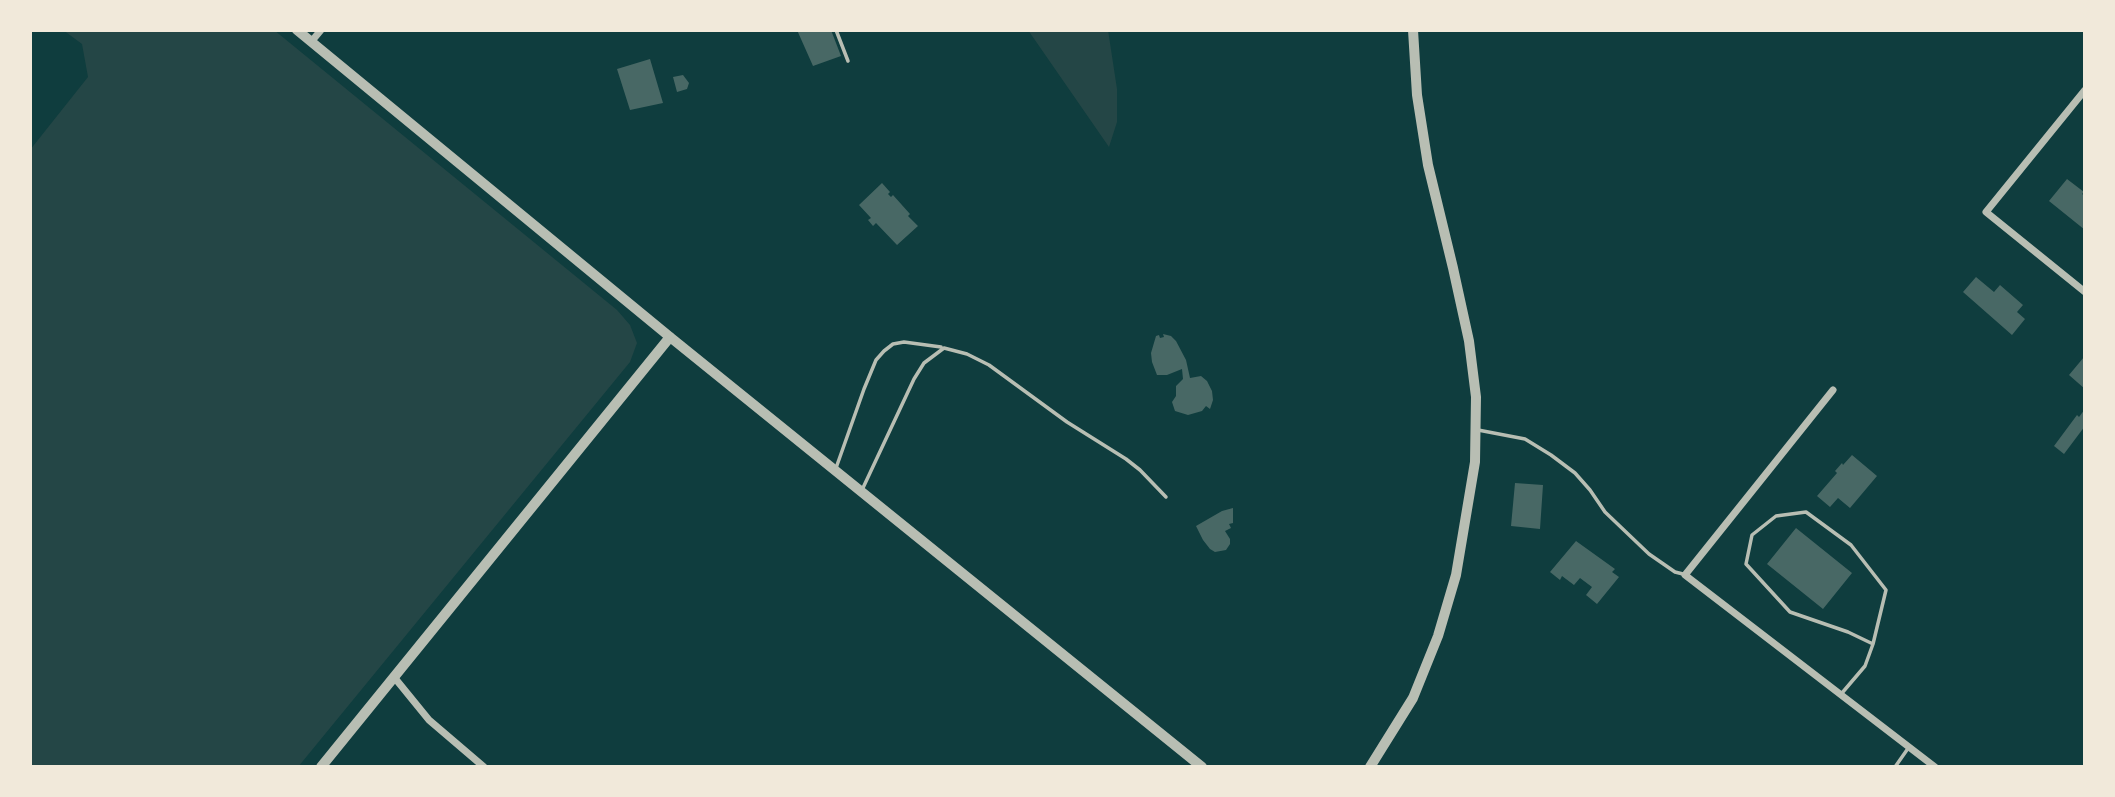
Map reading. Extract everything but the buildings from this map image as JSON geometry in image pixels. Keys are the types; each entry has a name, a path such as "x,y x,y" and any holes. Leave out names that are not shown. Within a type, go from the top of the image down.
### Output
{"street":[{"path":"297,30 670,337 1202,767"},
{"path":"311,41 321,30"},
{"path":"1370,767 1413,698 1438,636 1456,575 1475,462 1476,397 1469,341 1428,165 1412,30"},
{"path":"2085,90 1986,212 2085,292"},
{"path":"321,767 670,337"},
{"path":"1833,390 1685,575 1935,767"},
{"path":"394,677 429,720 484,767"}],"lane":[{"path":"836,30 848,61"},
{"path":"835,470 876,360 893,344 904,342 967,354 989,365 1067,422 1133,464 1166,497"},
{"path":"861,491 914,379 924,363 944,348"},
{"path":"1475,430 1525,439 1551,455 1575,473 1605,512 1649,554 1675,572 1685,575"},
{"path":"1841,695 1865,666 1873,644 1885,590 1852,545 1806,512 1776,516 1752,535 1746,564 1790,612 1848,632 1873,644"},
{"path":"1895,767 1909,747"}],"shaded area":[{"path":"63,30 274,30 617,310 630,325 637,343 630,362 298,767 30,767 30,150 88,77 82,44"},
{"path":"1028,30 1108,30 1117,89 1117,122 1109,147"}]}
